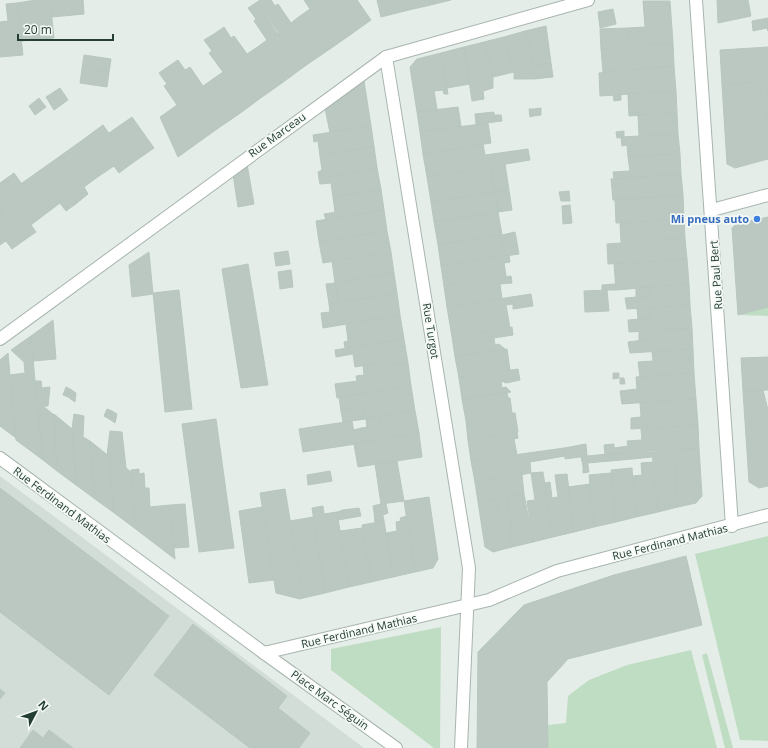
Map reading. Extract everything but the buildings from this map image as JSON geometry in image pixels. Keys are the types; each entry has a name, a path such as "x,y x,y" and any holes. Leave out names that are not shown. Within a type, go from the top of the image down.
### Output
{"street":[{"name":"Rue Marceau","path":"0,338 386,57 588,0"},
{"name":"Rue Paul Bert","path":"696,0 712,210 732,526"},
{"name":"Rue Turgot","path":"386,57 469,568 466,605"},
{"path":"712,210 768,195"},
{"name":"Rue Ferdinand Mathias","path":"0,458 264,653 503,595 557,571 732,526 768,515"},
{"path":"461,748 466,605"},
{"name":"Place Marc Séguin","path":"264,653 396,748"}],"shaded area":[{"path":"0,476 364,748 0,748"}],"green space":[{"path":"768,307 768,316 738,315"},
{"path":"768,536 768,741 740,740 695,554"},
{"path":"441,627 440,748 434,748 331,670 331,649"},
{"path":"691,650 717,748 548,748 548,725 566,723 568,696 589,680 627,665"},
{"path":"707,653 733,748 725,748 702,655"}],"place":[{"name":"Mi pneus auto","path":"757,219"}]}
